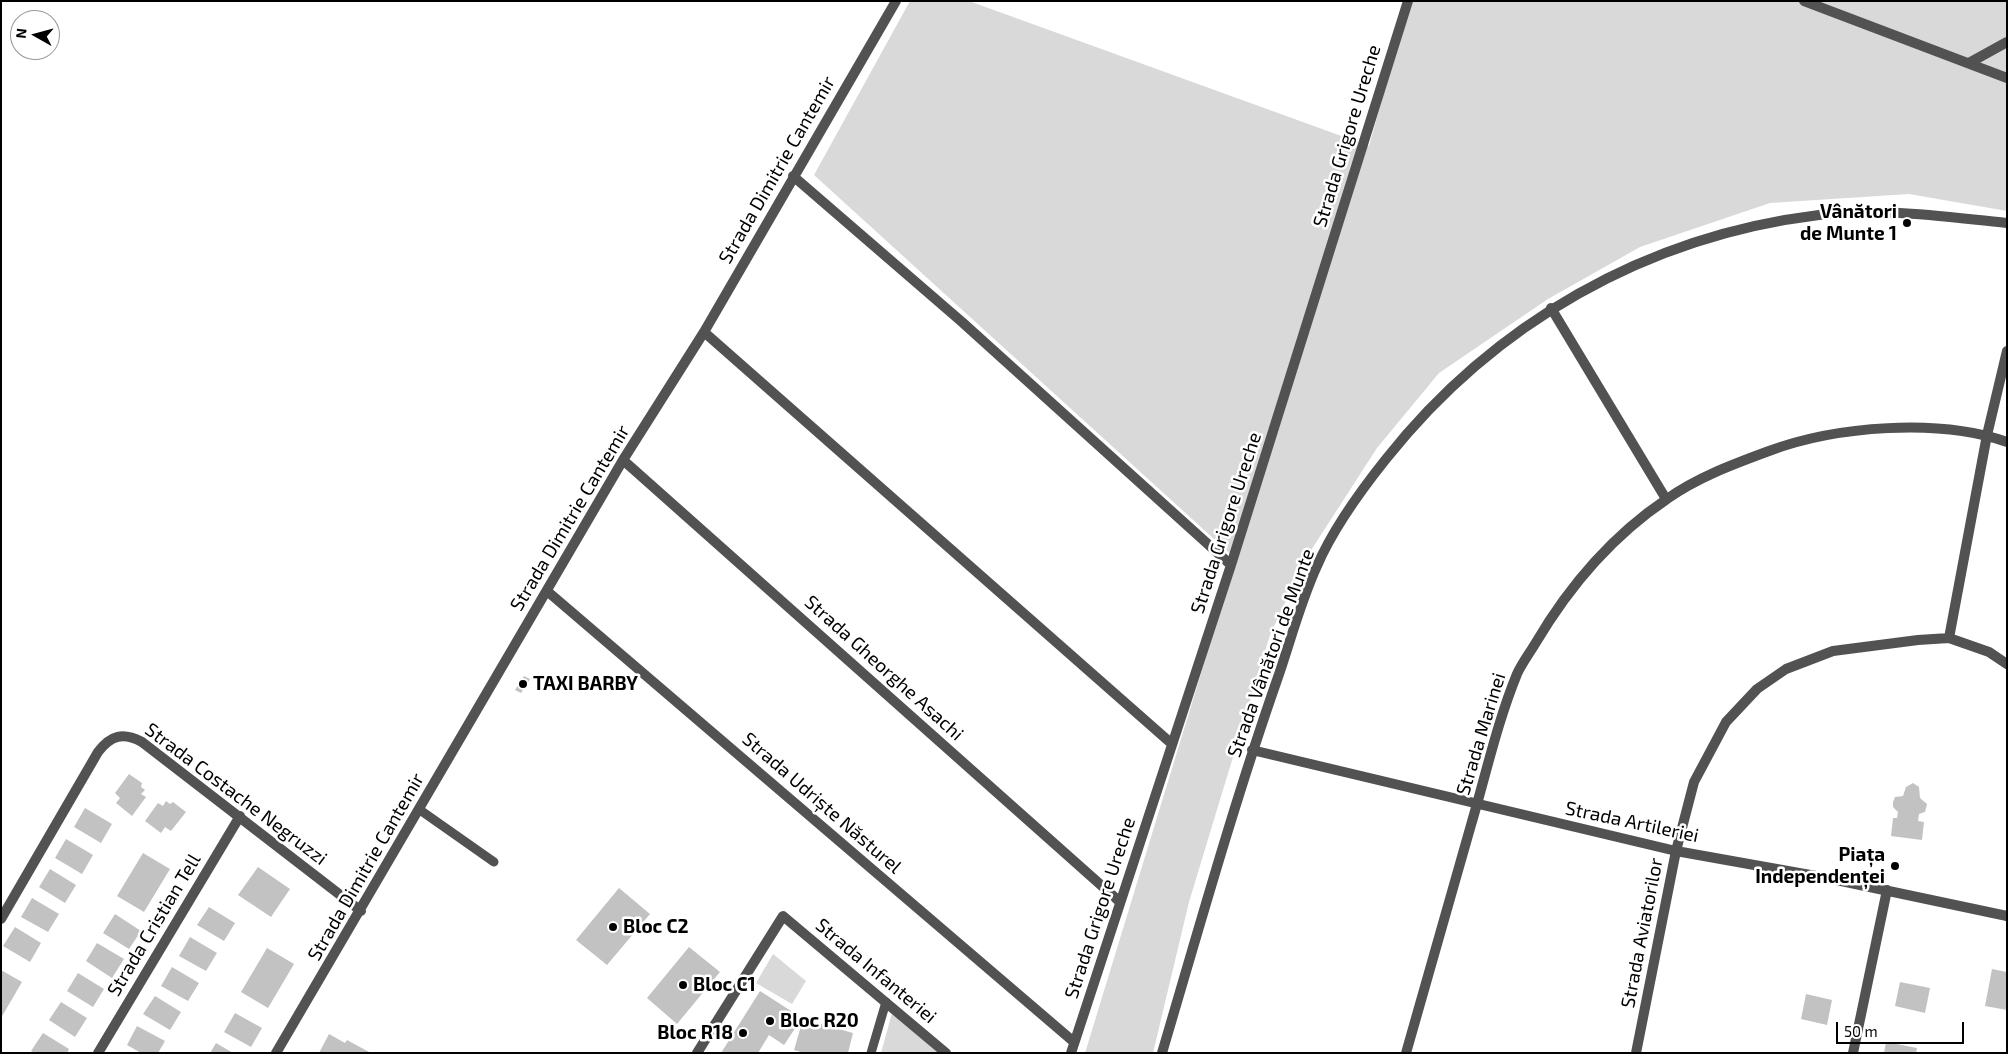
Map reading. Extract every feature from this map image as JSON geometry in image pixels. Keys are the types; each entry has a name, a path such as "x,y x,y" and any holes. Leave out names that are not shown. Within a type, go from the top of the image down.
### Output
{"street":[{"name":"Strada Dimitrie Cantemir","path":"276,1053 361,911 623,460 704,332 896,1"},
{"name":"Strada Grigore Ureche","path":"1071,1053 1231,565 1408,1"},
{"path":"1804,1 2007,78"},
{"path":"1969,63 2007,42"},
{"path":"793,176 962,322 1231,565"},
{"name":"Strada Vânători de Munte","path":"1162,1053 1252,750 1317,565 1362,489 1416,420 1480,360 1551,308 1614,274 1673,250 1750,227 1822,215 1902,212 2007,223"},
{"path":"1551,308 1666,499"},
{"path":"704,332 1172,744"},
{"path":"1949,638 1987,435 2007,352"},
{"name":"Strada Marinei","path":"1406,1053 1495,736 1518,672 1552,614 1590,568 1622,536 1666,499 1730,465 1790,443 1842,433 1898,426 1987,435 2007,442"},
{"name":"Strada Gheorghe Asachi","path":"623,460 1120,902"},
{"name":"Strada Udriște Năsturel","path":"547,591 1074,1042"},
{"name":"Strada Aviatorilor","path":"1636,1053 1676,851 1694,782 1726,722 1757,688 1786,669 1833,651 1887,643 1949,638 1989,652 2007,664"},
{"name":"Strada Costache Negruzzi","path":"1,919 98,752 105,742 117,735 130,736 142,742 361,911"},
{"name":"Strada Artileriei","path":"1252,750 1676,851 1887,890 2007,916"},
{"name":"Strada Cristian Tell","path":"98,1053 240,816"},
{"path":"1853,1053 1887,890"},
{"name":"Strada Infanteriei","path":"697,1053 783,916 946,1053"}],"lane":[{"path":"420,810 494,862"},
{"path":"871,1053 886,1002"}],"shaded area":[{"path":"910,1 969,1 1369,146 1410,1 2007,1 2007,211 1909,194 1770,203 1640,247 1548,299 1439,373 1377,448 1306,558 1270,635 1189,902 1153,1053 1085,1053 1236,559 814,175"},
{"path":"773,954 806,981 792,1004 756,983"},
{"path":"892,1013 938,1053 881,1053"}],"building":[{"name":"TAXI BARBY","path":"524,676 530,679 521,693 515,690"},
{"path":"129,774 142,783 141,787 145,790 141,794 146,797 132,816 116,803 120,798 115,793"},
{"path":"1913,783 1919,787 1920,798 1927,804 1925,812 1919,814 1918,821 1924,822 1922,840 1891,836 1893,818 1897,818 1898,812 1893,807 1895,797 1903,796 1906,787"},
{"path":"166,801 170,804 173,802 186,812 171,831 165,827 161,833 145,821 158,803 163,806"},
{"path":"85,808 112,824 101,843 74,827"},
{"path":"66,839 93,855 82,874 55,858"},
{"path":"143,853 170,869 144,912 117,896"},
{"path":"258,867 290,889 271,917 238,895"},
{"path":"50,869 76,885 65,903 39,887"},
{"name":"Bloc C2","path":"619,888 650,914 607,965 576,940"},
{"path":"32,898 59,914 48,932 21,917"},
{"path":"209,907 235,923 224,941 197,925"},
{"path":"115,914 141,931 129,949 103,933"},
{"path":"15,927 41,943 30,962 3,946"},
{"path":"190,937 217,953 206,971 179,956"},
{"path":"97,943 124,959 112,978 86,961"},
{"name":"Bloc C1","path":"689,947 720,972 677,1024 647,998"},
{"path":"267,948 294,964 268,1008 241,992"},
{"path":"172,967 199,983 188,1001 161,986"},
{"path":"1992,969 2007,972 2007,1010 1985,1006"},
{"path":"1,970 22,982 1,1018"},
{"path":"78,973 104,989 93,1007 67,991"},
{"path":"1900,982 1930,988 1925,1013 1895,1006"},
{"name":"Bloc R20","path":"760,991 802,1018 784,1045 769,1035 758,1053 721,1053"},
{"path":"1806,994 1832,1000 1827,1025 1801,1019"},
{"path":"155,996 181,1012 170,1030 143,1014"},
{"path":"61,1002 87,1018 75,1037 49,1020"},
{"path":"235,1013 262,1028 251,1047 224,1032"},
{"path":"803,1019 853,1033 848,1053 804,1053 794,1050"},
{"path":"137,1026 165,1041 158,1053 141,1053 127,1045"},
{"path":"43,1033 69,1049 67,1053 34,1053 31,1051"},
{"path":"329,1034 345,1043 347,1040 371,1053 319,1053"},
{"path":"1886,1042 1917,1048 1916,1053 1884,1053"},
{"path":"216,1043 233,1053 210,1053"}],"place":[{"name":"Vânători de Munte 1","path":"1907,223"},
{"name":"TAXI BARBY","path":"523,684"},
{"name":"Piața Independenței","path":"1895,866"},
{"name":"Bloc C2","path":"613,927"},
{"name":"Bloc C1","path":"683,985"},
{"name":"Bloc R20","path":"770,1021"},
{"name":"Bloc R18","path":"743,1033"}]}
